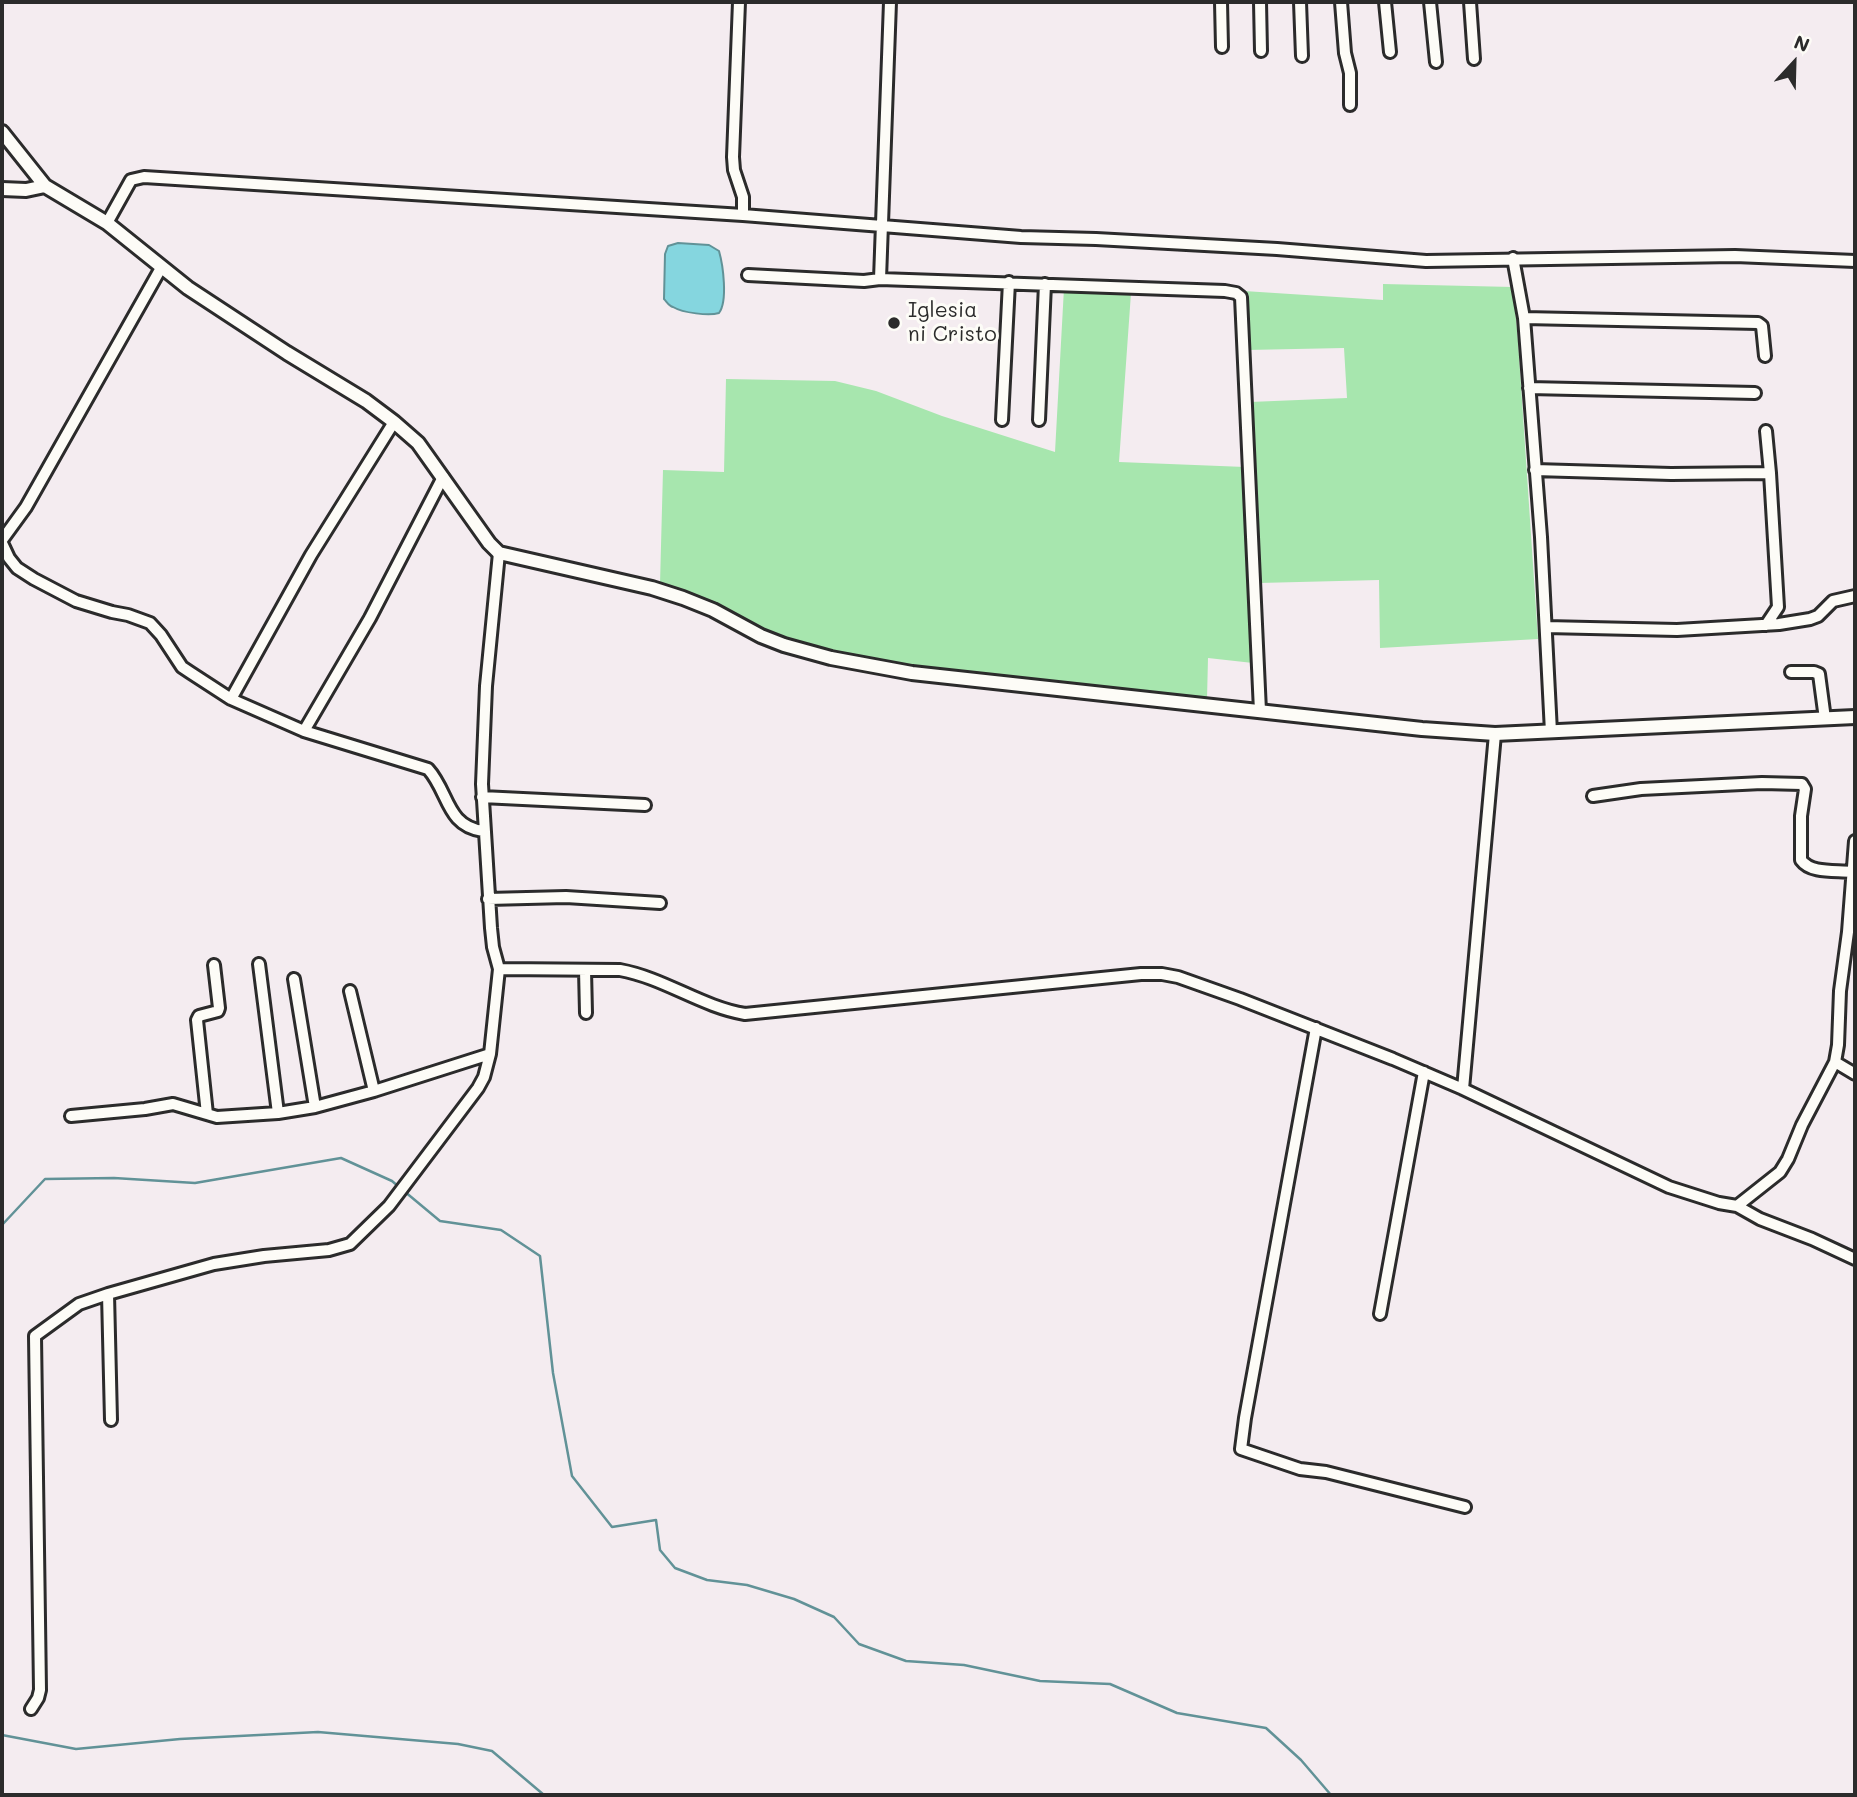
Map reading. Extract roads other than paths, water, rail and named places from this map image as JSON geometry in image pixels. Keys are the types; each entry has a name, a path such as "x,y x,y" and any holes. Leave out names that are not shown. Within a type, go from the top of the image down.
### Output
{"street":[{"path":"739,2 733,157 734,170 743,197 743,215"},
{"path":"880,279 890,2"},
{"path":"1222,2 1222,47"},
{"path":"1260,2 1261,51"},
{"path":"1300,2 1302,56"},
{"path":"1341,2 1350,73 1350,105"},
{"path":"1385,2 1390,52"},
{"path":"1430,2 1436,62"},
{"path":"1470,2 1474,59"},
{"path":"2,132 45,187 107,223 188,288 366,401 394,422 418,443 482,534 499,553 652,588 683,598 784,645 831,658 912,673 1422,729 1495,734 1855,717"},
{"path":"107,223 131,180 144,177 743,215 1021,237 1096,239 1426,261 1735,256 1855,261"},
{"path":"2,189 26,190 45,187"},
{"path":"1513,258 1524,318 1551,732"},
{"path":"161,268 26,506 2,542 9,558 17,568 34,579 76,601 150,623 183,667 231,699 304,731 428,769 453,814 465,826 484,831"},
{"path":"747,275 864,281 880,279 1009,282 1225,290 1241,297 1260,711"},
{"path":"1002,420 1009,282"},
{"path":"1039,420 1045,284"},
{"path":"1524,318 1758,323 1762,326 1765,356"},
{"path":"1529,388 1755,393"},
{"path":"231,699 311,555 394,422"},
{"path":"1766,431 1778,607 1766,625"},
{"path":"1535,470 1671,474 1770,473"},
{"path":"304,731 370,618 443,477"},
{"path":"31,1709 40,1690 34,1336 79,1304 108,1294 214,1264 329,1250 350,1244 389,1206 484,1077 491,1054 499,969 493,947 488,899 482,797 486,686 499,553"},
{"path":"1546,627 1677,630 1794,623 1818,616 1833,601 1855,596"},
{"path":"1791,672 1814,671 1819,674 1825,719"},
{"path":"1463,1088 1495,734"},
{"path":"1593,796 1641,789 1802,783 1805,789 1801,816 1803,865 1812,869 1853,869"},
{"path":"482,797 645,805"},
{"path":"1737,1206 1780,1172 1801,1125 1835,1062 1839,991 1848,932 1855,841"},
{"path":"488,899 566,897 660,903"},
{"path":"259,964 278,1114"},
{"path":"207,1114 197,1020 199,1016 214,1013 219,1008 214,965"},
{"path":"499,969 635,972 730,1011 745,1014 1079,980 1162,974 1178,977 1316,1028 1463,1088 1669,1187 1737,1206 1760,1219 1855,1259"},
{"path":"585,970 586,1013"},
{"path":"294,979 315,1107"},
{"path":"350,991 374,1091"},
{"path":"1316,1028 1241,1449 1300,1469 1326,1472 1465,1507"},
{"path":"71,1116 173,1104 217,1117 278,1114 374,1091 491,1054"},
{"path":"1835,1062 1855,1074"},
{"path":"1380,1314 1424,1072"},
{"path":"108,1294 111,1420"}],"water":[{"path":"678,243 709,245 719,251 724,292 719,313 683,311 670,306 664,299 665,254 668,246"}],"waterway":[{"path":"2,1225 45,1179 114,1178 195,1183 341,1158 392,1181 399,1187"},
{"path":"404,1191 440,1221 501,1230 540,1256 553,1373 572,1476 612,1527 656,1520 660,1550 675,1568 707,1580 747,1585 794,1599 834,1617 859,1644 906,1661 964,1665 1040,1681 1110,1684 1177,1713 1266,1728 1301,1760 1331,1795"},
{"path":"2,1735 76,1749 180,1739 318,1732 458,1744 492,1751 544,1795"}],"place":[{"name":"Iglesia ni Cristo","path":"894,323"}]}
